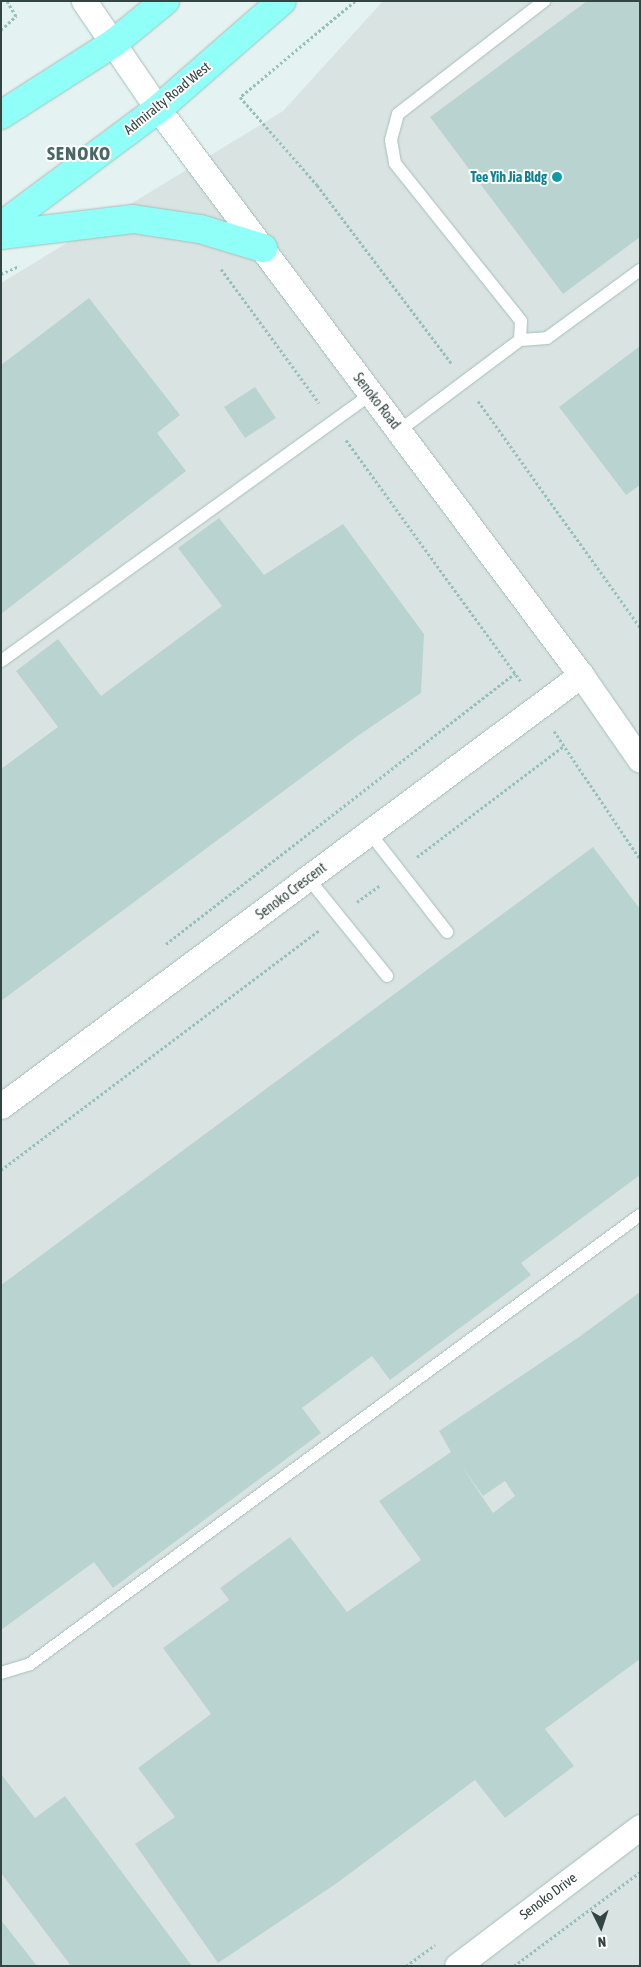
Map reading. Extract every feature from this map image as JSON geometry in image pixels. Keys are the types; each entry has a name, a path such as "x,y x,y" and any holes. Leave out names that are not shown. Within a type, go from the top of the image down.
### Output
{"main road":[{"path":"1,115 115,42 164,1"},
{"name":"Admiralty Road West","path":"1,226 158,108 282,1"},
{"path":"1,235 133,219 200,229 263,248"}],"street":[{"name":"Senoko Road","path":"84,1 115,42 158,108 371,394 400,430 581,675 640,760"},
{"name":"Senoko Crescent","path":"1,1106 581,675"},
{"name":"Senoko Drive","path":"456,1966 640,1827"}],"lane":[{"path":"520,340 521,321 512,307 395,163 391,140 398,114 544,1"},
{"path":"400,430 520,340 547,338 640,270"},
{"path":"1,661 371,394"},
{"path":"369,832 447,932"},
{"path":"308,878 387,976"},
{"path":"1,1673 30,1664 640,1215"}],"path":[{"path":"1,30 16,16 7,1"},
{"path":"355,1 240,97 317,185 464,382 640,627"},
{"path":"1,274 21,264"},
{"path":"218,266 515,673 640,859"},
{"path":"165,945 515,673"},
{"path":"1,1170 564,746"},
{"path":"514,1966 640,1872"}],"shaded area":[{"path":"383,1 640,1 640,1966 1,1966 1,283 283,111"}],"building":[{"name":"Tee Yih Jia Bldg","path":"587,1 640,1 640,237 563,294 430,117"},
{"path":"89,298 180,415 157,433 186,471 1,614 1,365"},
{"path":"640,346 640,485 626,495 559,407"},
{"path":"255,387 276,418 245,438 224,407"},
{"path":"219,518 264,575 343,524 424,634 421,693 359,735 1,1001 1,769 58,727 16,671 58,639 101,696 222,606 178,548"},
{"path":"593,847 640,909 640,1175 521,1263 531,1275 390,1380 372,1356 302,1408 321,1433 113,1588 94,1562 1,1630 1,1285"},
{"path":"640,1292 640,1659 545,1729 574,1766 505,1818 475,1780 337,1883 218,1963 135,1844 175,1817 138,1768 211,1714 163,1648 229,1600 220,1588 290,1537 347,1612 421,1560 379,1501 451,1452 439,1431 579,1337","holes":["461,1465 483,1496 505,1481 515,1496 493,1513"]},
{"path":"1,1774 35,1818 65,1796 192,1966 71,1966 1,1873"},
{"path":"1,1920 37,1966 1,1966"}],"place":[{"name":"Tee Yih Jia Bldg","path":"557,177"}],"district":[{"name":"SENOKO","path":"79,154"}]}
